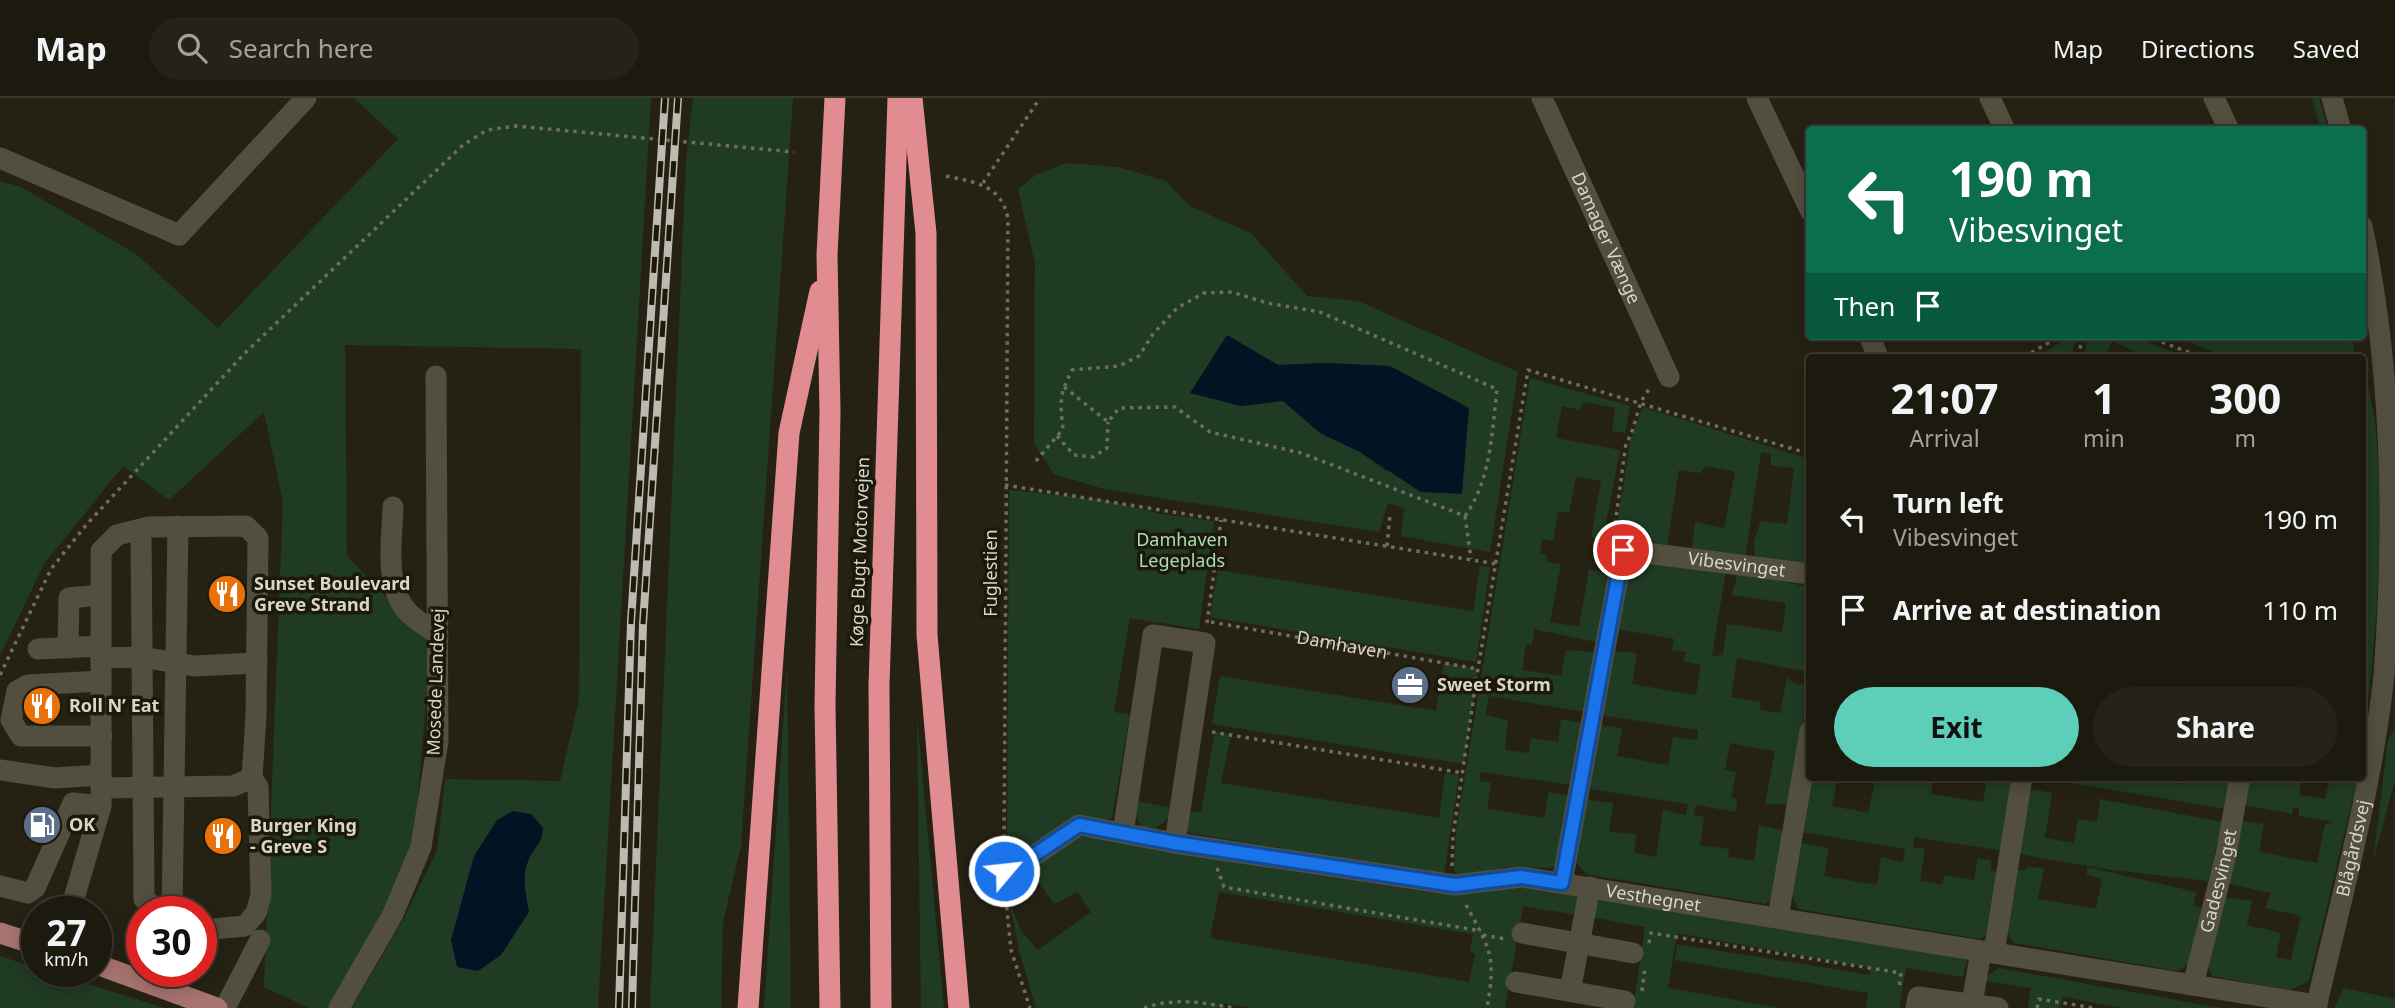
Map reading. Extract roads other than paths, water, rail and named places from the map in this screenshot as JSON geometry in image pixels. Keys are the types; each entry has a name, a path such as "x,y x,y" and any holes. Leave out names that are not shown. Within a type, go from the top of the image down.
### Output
{"highway":[{"name":"Køge Bugt Motorvejen","path":"830,1008 825,705 830,412 828,255 835,98"},
{"name":"Køge Bugt Motorvejen","path":"881,1008 878,685 898,98"},
{"path":"912,98 926,233 927,635 959,1008"},
{"path":"748,1008 789,433 828,255"}],"main road":[{"path":"0,933 21,940"},
{"path":"112,970 217,1008"}],"street":[{"path":"0,158 179,235 306,98"},
{"name":"Damager Vænge","path":"1542,98 1669,377"},
{"path":"1757,98 1806,202"},
{"path":"1990,98 2003,126"},
{"path":"2214,98 2227,126"},
{"path":"2332,98 2340,126"},
{"name":"Blågårdsvej","path":"2316,1006 2387,705 2389,677 2390,390 2366,249"},
{"name":"Mosede Landevej","path":"339,1008 393,914 421,847 438,741 436,376"},
{"path":"393,507 393,577 400,599 409,613 438,635"},
{"path":"172,896 178,526"},
{"path":"74,896 102,790 102,551 117,536 141,529 246,526 258,538 257,663 252,778 258,787 261,895 256,913 245,926 217,929"},
{"path":"141,529 144,896"},
{"name":"Vibesvinget","path":"1562,883 1623,550 1806,573"},
{"path":"68,648 69,598 101,595"},
{"path":"1123,833 1153,635 1205,643 1175,843"},
{"path":"38,649 68,648 176,661 194,666 257,663"},
{"path":"102,681 28,685 16,691 11,720 21,736 102,736"},
{"path":"1778,918 1806,754"},
{"path":"0,770 55,778 102,790 233,786 252,778"},
{"path":"1972,1004 1987,952 2021,781"},
{"name":"Gadesvinget","path":"2193,985 2226,855 2239,781"},
{"path":"0,886 28,893 35,888 73,803 102,790"},
{"name":"Vesthegnet","path":"1004,871 1016,867 1079,825 1175,843 1455,885 1521,877 1590,887 2316,1006"},
{"path":"1570,991 1590,887"},
{"path":"1522,933 1643,952"},
{"path":"225,1008 260,940"},
{"path":"1516,982 1632,1002"},
{"path":"1916,1008 1918,997 1998,1008"}],"water":[{"path":"1227,335 1278,365 1327,363 1390,366 1469,408 1462,494 1421,492 1360,452 1320,433 1283,401 1241,406 1190,393"},
{"path":"513,811 531,814 543,828 525,872 529,912 501,955 478,971 457,967 451,940 474,856 497,820"}],"railway":[{"path":"619,1008 631,622 665,98"},
{"path":"632,1008 643,624 678,98"}],"place":[{"name":"Sunset Boulevard Greve Strand","path":"227,594"},
{"name":"Sweet Storm","path":"1410,685"},
{"name":"Roll N’ Eat","path":"42,706"},
{"name":"OK","path":"42,825"},
{"name":"Burger King - Greve S","path":"223,836"}],"park label":[{"name":"Damhaven Legeplads","path":"1182,550"}]}
